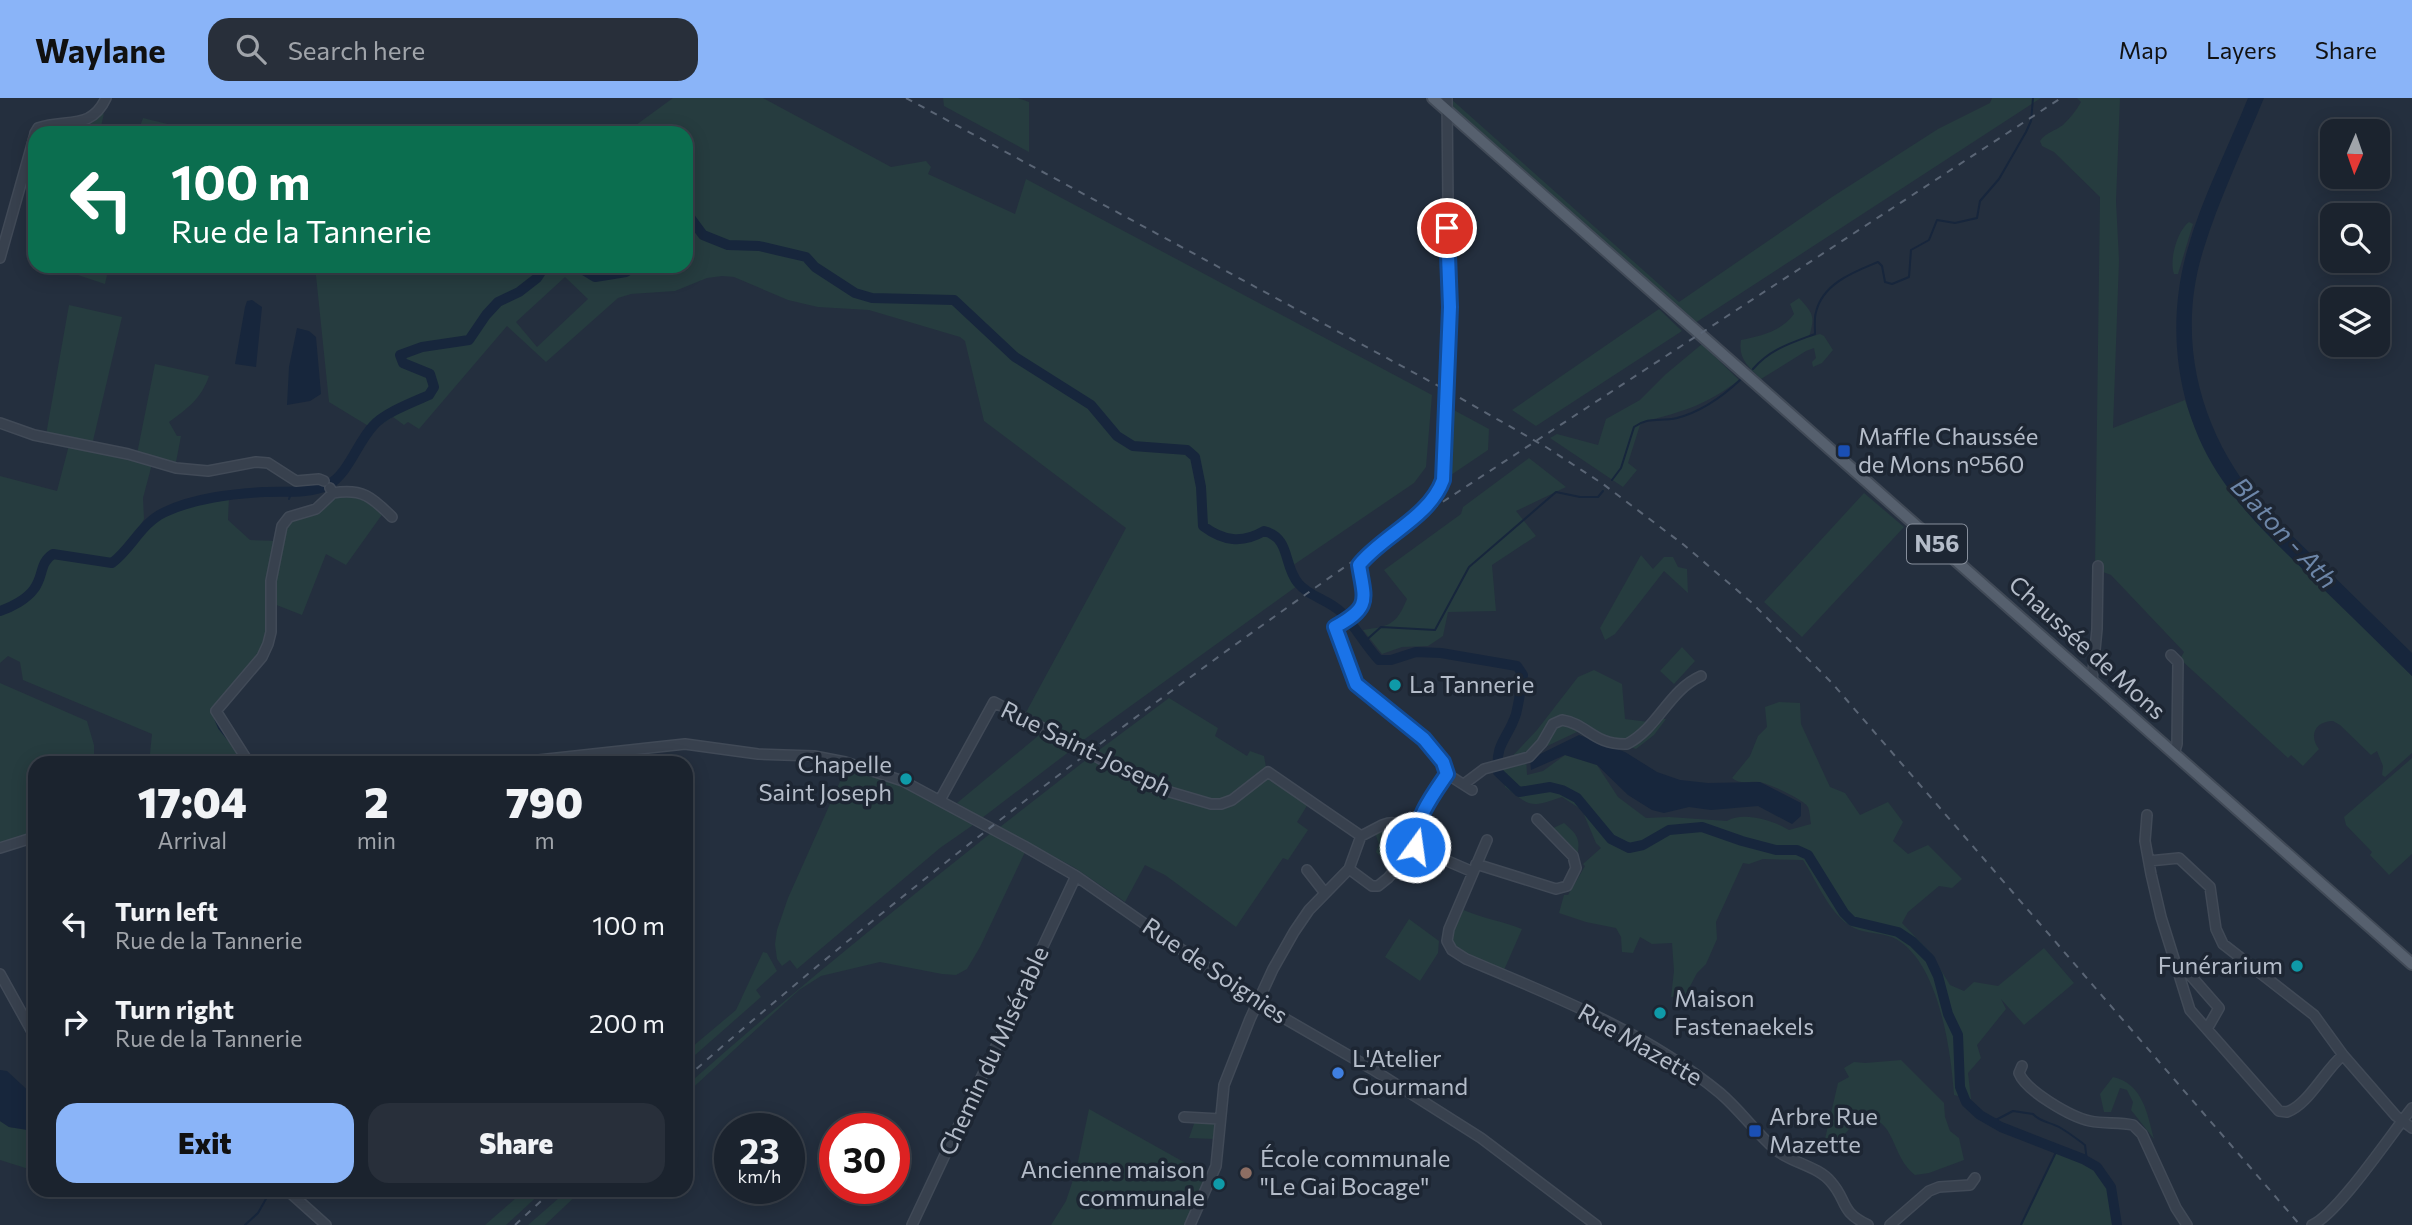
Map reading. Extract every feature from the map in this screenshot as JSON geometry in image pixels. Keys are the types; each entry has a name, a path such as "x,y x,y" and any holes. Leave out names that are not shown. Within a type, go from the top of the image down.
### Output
{"main road":[{"name":"N56","path":"1433,98 1448,110"},
{"name":"Chaussée de Mons","path":"1448,110 2174,754 2410,958"}],"street":[{"path":"43,126 89,119 98,112 106,98"},
{"path":"1447,98 1450,307 1443,480 1438,492 1420,511 1369,552 1359,565 1365,594 1363,604 1355,614 1335,627 1356,684 1424,739 1443,762 1447,774 1468,787 1490,766 1529,757 1542,743 1553,724 1562,720 1577,725 1604,742 1627,744 1652,725 1680,690 1701,676"},
{"path":"0,258 28,159"},
{"path":"0,423 34,435 128,454 184,469 208,471 254,462 268,463 296,481 320,479 329,487 360,492 377,503 391,517"},
{"path":"245,756 216,712 262,657 268,645 271,632 271,581 282,526 289,517 316,509 329,487"},
{"path":"2092,681 2097,629 2098,566"},
{"path":"2171,655 2178,662 2177,744 2174,754"},
{"name":"Rue Saint-Joseph","path":"940,800 994,702 1153,788 1211,804 1231,800 1268,772 1361,836"},
{"name":"Rue de Soignies","path":"575,756 684,744 758,754 814,756 871,769 903,781 1076,876 1258,1003 1372,1069 1481,1138 1596,1225"},
{"path":"1349,869 1369,885 1377,886 1388,878 1415,847 1426,804 1447,774"},
{"path":"2147,815 2145,841 2161,917 2190,1010 2279,1111 2287,1112 2299,1106 2343,1055"},
{"path":"1415,847 1475,868 1556,889 1567,886 1576,867 1573,856 1537,818"},
{"path":"1190,1225 1216,1166 1226,1077 1286,945 1310,910 1349,869 1361,836 1389,821 1417,832"},
{"path":"0,848 28,839"},
{"path":"1475,868 1488,840"},
{"path":"2149,861 2179,858 2206,881 2210,887 2216,929 2224,944 2314,1014 2343,1055 2402,1121 2412,1128"},
{"name":"Rue Mazette","path":"1475,868 1449,929 1447,941 1452,950 1462,957 1603,1019 1672,1058 1739,1110 1778,1152 1820,1172 1832,1182 1846,1211 1868,1225"},
{"path":"1307,870 1325,893"},
{"name":"Chemin du Misérable","path":"912,1225 1076,876"},
{"path":"2176,966 2184,968 2219,1008 2207,1029"},
{"path":"0,974 28,1024"},
{"path":"2022,1066 2018,1073 2022,1082 2034,1093 2086,1120 2133,1125 2142,1134 2187,1225"},
{"path":"2318,1224 2412,1108"},
{"path":"1184,1117 1220,1119"},
{"path":"1890,1225 1929,1191 1939,1187 1970,1185 1975,1178"},
{"path":"295,1197 326,1225"}],"green space":[{"path":"673,98 763,98 891,167 926,161 931,167 928,174 1015,214 1026,179 1432,395 1426,467 1414,483 1289,568 1297,586 1078,744 1024,716 1126,528 984,421 965,341 960,337 869,310 818,307 788,300 734,277 722,276 707,278 675,291 631,294 618,298 546,362 507,326 419,429 408,422 404,425 393,417 379,426 374,422 370,427 329,402 316,273 693,273 693,126 635,126","holes":["565,277 588,299 537,347 516,322","872,298 954,300 1015,357 1089,405 1014,358 953,302 904,302"]},
{"path":"943,98 1018,98 1029,102 1029,152 944,106"},
{"path":"1450,98 1679,302 1832,197 1938,129 1990,103 1992,98 2041,98 1695,323 1455,110 1448,101"},
{"path":"2077,98 2120,98 2116,201 2119,260 2113,428 2185,400 2195,428 2222,477 2255,520 2412,676 2412,753 2385,777 2382,775 2383,766 2377,751 2371,755 2333,721 2318,726 2314,739 2319,749 2303,766 2291,755 2288,758 2180,659 2184,652 2111,575 2095,569 2100,197 2054,152 2042,146 2040,141 2070,117 2081,102"},
{"path":"104,113 101,126 70,126 93,122"},
{"path":"143,118 176,126 140,126"},
{"path":"2189,222 2193,224 2178,274 2174,274 2175,246"},
{"path":"72,273 107,273 105,284"},
{"path":"1799,298 1812,316 1809,337 1820,334 1824,336 1833,350 1822,363 1813,367 1812,362 1816,358 1814,348 1806,351 1761,379 1743,357 1741,340 1783,325 1794,314 1790,304"},
{"path":"69,305 122,317 92,445 46,435"},
{"path":"1659,309 1682,331 1536,426 1512,410"},
{"path":"1702,344 1739,380 1705,401 1640,425 1628,463 1637,470 1623,487 1550,438 1557,434 1598,445 1606,419 1640,400"},
{"path":"155,364 209,376 198,397 169,422 177,436 181,436 176,462 137,454"},
{"path":"1450,408 1489,429 1488,450 1448,477"},
{"path":"69,445 152,464 143,498 144,519 125,552 111,562 80,554 92,562 112,563 121,557 126,553 143,529 163,514 196,501 219,497 229,496 228,520 250,540 279,541 268,644 213,710 241,756 150,756 152,734 23,680 20,662 8,656 0,663 0,476 57,491"},
{"path":"1529,458 1566,487 1516,511 1536,536 1492,565 1496,611 1448,612 1443,636 1428,646 1402,647 1382,654 1363,630 1391,623 1407,599 1384,570 1461,514 1463,507"},
{"path":"361,491 386,509 346,565 326,554 302,615 274,604 274,585 284,532 293,519 323,509 335,494"},
{"path":"1864,493 1904,527 1802,637 1764,602"},
{"path":"1641,555 1653,569 1664,557 1673,557 1678,567 1687,569 1688,593 1664,571 1615,634 1605,640 1600,628"},
{"path":"1682,647 1695,661 1674,684 1660,671"},
{"path":"1594,670 1622,684 1625,719 1649,722 1653,718 1666,719 1654,735 1636,749 1590,733 1577,732 1526,756 1527,775 1543,771 1565,755 1597,765 1618,797 1646,818 1727,821 1750,817 1775,823 1789,830 1811,824 1809,809 1805,804 1770,785 1742,782 1732,778 1750,756 1758,736 1767,727 1765,707 1779,702 1800,703 1801,724 1830,787 1845,793 1860,815 1888,802 1903,822 1893,841 1908,854 1928,845 1962,879 1952,888 1939,886 1908,912 1902,923 1930,952 1950,985 1964,991 1974,982 1998,986 2044,948 2074,983 2024,1025 2001,999 2006,1009 1977,1045 1981,1058 1968,1073 1971,1099 1954,1095 1950,1055 1940,1010 1923,967 1911,951 1896,939 1849,925 1833,910 1803,860 1763,859 1749,864 1743,863 1716,922 1717,939 1706,964 1697,973 1685,996 1671,997 1674,971 1672,943 1652,944 1640,937 1633,953 1622,952 1621,937 1616,928 1559,913 1564,895 1568,895 1585,866 1583,864 1601,848 1596,843 1582,810 1562,797 1531,804 1505,787 1502,767 1537,730 1578,677"},
{"path":"0,683 87,721 94,745 94,756 28,756 28,839 0,848"},
{"path":"1169,698 1218,728 1215,736 1247,756 1250,751 1264,756 1266,767 1238,793 1216,802 1199,800 1161,786 1095,753"},
{"path":"1044,731 1074,748 982,818 957,803"},
{"path":"1091,756 1148,788 1212,806 1268,777 1308,804 1297,822 1308,830 1288,860 1283,858 1236,927 1165,875 1145,865 1125,902 1075,868 1000,827"},
{"path":"2412,758 2412,854 2389,875 2370,855 2372,852 2346,825 2344,817"},
{"path":"847,766 903,784 973,825 940,848 797,969 790,960 782,966 777,959 777,930 788,898"},
{"path":"1564,823 1577,837 1577,856 1551,829"},
{"path":"1393,825 1413,836 1391,832 1380,837 1388,846 1408,849 1393,869 1376,852 1379,844 1375,833"},
{"path":"991,833 1025,852 967,969 956,975 942,974 880,962 821,976 799,990 693,1088 693,1080 761,1021"},
{"path":"1461,909 1522,929 1504,970 1473,958 1454,945 1450,938"},
{"path":"1409,919 1439,941 1438,953 1420,981 1385,957"},
{"path":"763,952 767,953 777,971 756,990 761,997 693,1057 693,1046 736,1010"},
{"path":"1901,1060 1944,1103 1945,1117 1950,1131 1959,1138 1964,1160 1929,1173 1915,1175 1907,1167 1887,1129 1871,1118 1859,1118 1843,1136 1846,1147 1843,1151 1825,1139 1838,1083 1849,1077 1844,1068 1854,1062"},
{"path":"2113,1077 2131,1086 2137,1093 2146,1110 2154,1139 2131,1110 2133,1102 2127,1090 2120,1088 2111,1112 2104,1112 2100,1094"},
{"path":"1089,1109 1207,1175 1190,1225 1051,1225 1066,1201 1076,1171"},
{"path":"0,1121 9,1127 27,1130 28,1169 0,1160"},
{"path":"1195,1121 1215,1123 1215,1139 1189,1138"},
{"path":"2057,1150 2084,1160 2100,1171 2110,1187 2117,1225 2021,1225"},
{"path":"517,1197 536,1197 506,1225 485,1225"},
{"path":"560,1197 575,1197 545,1225 528,1225"}],"water":[{"name":"Blaton - Ath","path":"2248,98 2264,98 2216,212 2195,286 2192,321 2200,390 2211,423 2245,484 2268,512 2412,653 2412,676 2243,508 2207,455 2186,400 2177,341 2180,281 2200,213"},
{"path":"252,300 262,307 256,367 235,364 245,307 247,301"},
{"path":"297,328 309,331 316,337 321,394 310,401 287,405 289,367"},
{"path":"1579,735 1625,752 1657,772 1680,780 1708,783 1760,782 1801,803 1801,816 1792,824 1758,806 1711,810 1689,807 1664,813 1652,810 1628,795 1597,765 1565,755 1531,770 1530,759"},
{"path":"0,1070 7,1071 28,1090 28,1130 9,1127 0,1121"}],"waterway":[{"path":"1753,369 1774,352 1815,334 1816,312 1825,293 1832,286 1878,262 1882,266 1885,282 1892,284 1909,277 1911,250 1929,240 1937,220 1955,223 1977,218 1980,201 1999,179 2026,132 2031,121 2033,98"},
{"path":"693,221 703,235 728,245 759,246 806,257 815,267 855,293 872,298 954,300 1015,357 1091,405 1117,436 1133,446 1187,450 1195,457 1201,487 1203,526 1225,538 1248,538 1264,531 1273,535 1283,546 1298,583 1342,613 1379,660 1391,660 1416,652 1441,653 1517,666 1523,675 1518,705 1513,722 1500,747 1498,772 1519,792 1550,787 1562,790 1577,798 1611,839 1629,848 1643,845 1669,830 1702,827 1776,850 1797,850 1808,855 1844,913 1852,921 1898,932 1930,959 1938,976 1948,1014 1958,1035 1960,1087 1966,1102 1980,1115 2001,1127 2097,1167 2111,1187 2117,1225"},
{"path":"0,611 31,593 46,561 53,554 112,563 149,522 177,507 226,496 305,491 328,485 342,473 367,433 378,421 429,395 434,387 430,374 403,363 400,355 422,347 469,340 498,302 519,292 540,273"},
{"path":"588,273 595,277 620,273"},
{"path":"1612,480 1621,468 1634,427 1650,420 1677,418 1694,412 1740,380"},
{"path":"289,499 292,491"},
{"path":"1363,643 1381,627 1435,630 1469,567 1556,492 1580,497 1598,497 1603,491"},
{"path":"271,561 274,542"},
{"path":"214,716 219,728 232,744"},
{"path":"1992,1122 2013,1111 2033,1114 2056,1125 2085,1145 2087,1161"},
{"path":"2021,1225 2057,1150"},
{"path":"245,1225 258,1213 267,1197"}],"railway":[{"path":"906,98 1446,390 1546,447 1603,484 1684,545 1751,602 1832,683 2300,1225"},
{"path":"693,1072 935,871 1106,739 1281,612 1369,550 2061,98"},
{"path":"515,1225 545,1197"}],"place":[{"name":"Maffle Chaussée de Mons n°560","path":"1844,451"},
{"name":"La Tannerie","path":"1395,685"},
{"name":"Chapelle Saint Joseph","path":"906,779"},
{"name":"Funérarium","path":"2297,966"},
{"name":"Maison Fastenaekels","path":"1660,1013"},
{"name":"L'Atelier Gourmand","path":"1338,1073"},
{"name":"Arbre Rue Mazette","path":"1755,1131"},
{"name":"École communale \"Le Gai Bocage\"","path":"1246,1173"},
{"name":"Ancienne maison communale","path":"1219,1184"}],"route":[{"path":"1415,847 1426,804 1447,774 1446,768 1424,739 1356,684 1335,627 1348,620 1363,604 1365,594 1359,565 1369,552 1420,511 1438,492 1443,480 1450,307 1447,228"}]}
